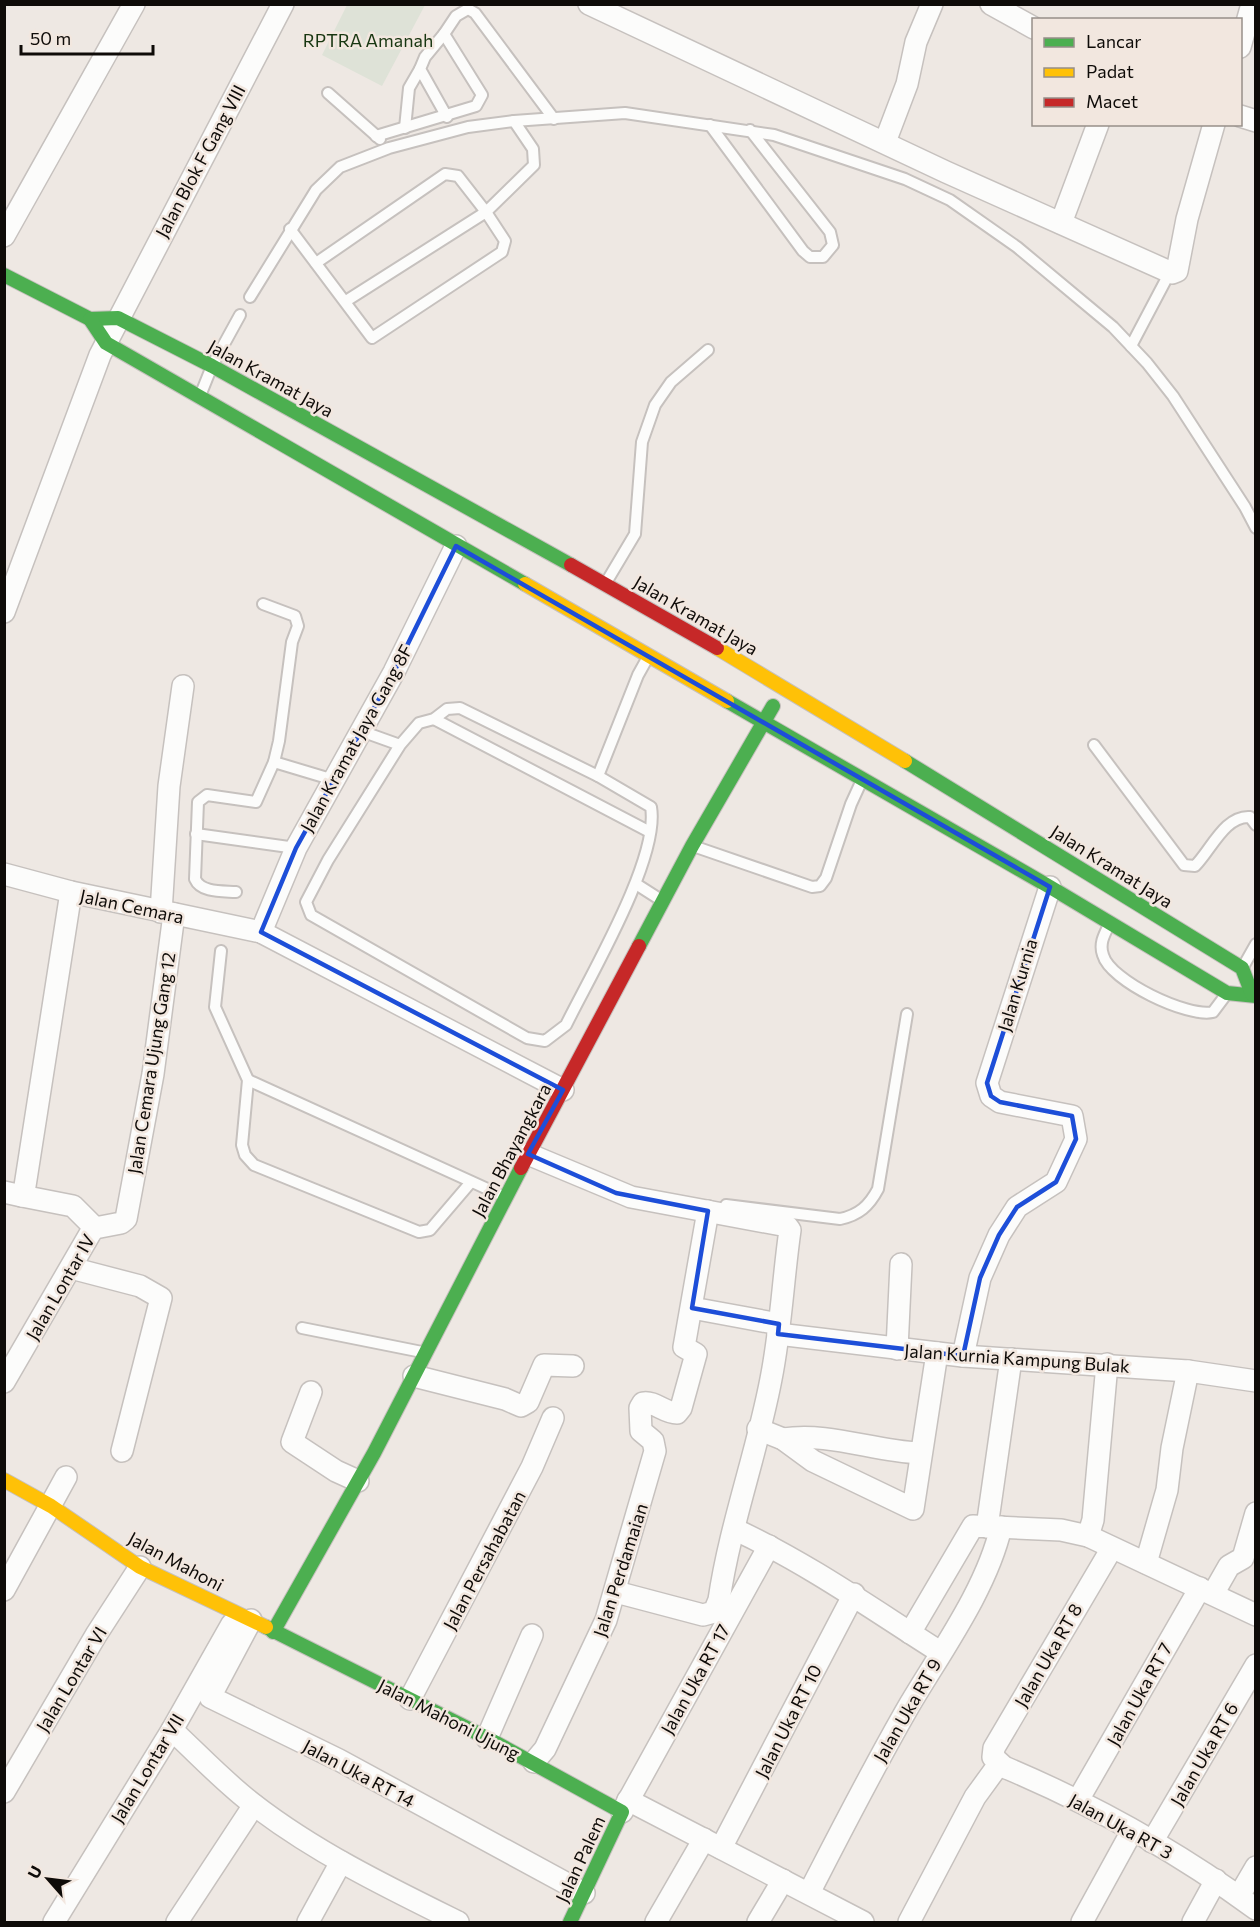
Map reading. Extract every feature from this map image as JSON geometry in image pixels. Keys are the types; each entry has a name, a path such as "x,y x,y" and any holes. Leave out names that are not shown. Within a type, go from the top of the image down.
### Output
{"street":[{"path":"4,237 134,4"},
{"name":"Jalan Blok F Gang VIII","path":"4,612 106,343 282,4"},
{"path":"588,4 1170,272 1177,271 1187,219 1213,126"},
{"path":"885,142 907,84 916,42 932,4"},
{"path":"991,4 1032,27"},
{"path":"1242,39 1252,4"},
{"path":"1061,223 1097,126"},
{"name":"Jalan Kramat Jaya","path":"4,275 90,319 118,318 212,366 605,584 784,687 1242,968 1254,995 1227,993 1050,887 106,343 90,319"},
{"name":"Jalan Kramat Jaya Gang 8F","path":"261,932 296,848 394,672 456,546"},
{"name":"Jalan Cemara Ujung Gang 12","path":"128,1211 153,1074 168,913 169,786 183,686"},
{"name":"Jalan Bhayangkara","path":"273,1632 414,1376 530,1150 692,846 784,687"},
{"name":"Jalan Cemara","path":"4,874 71,892 261,932 563,1090"},
{"name":"Jalan Kurnia","path":"963,1356 980,1278 999,1235 1017,1207 1056,1182 1076,1138 1072,1116 1000,1102 991,1096 987,1083 1050,887"},
{"path":"71,892 18,1188 73,1206 95,1228"},
{"path":"530,1150 616,1193 787,1226 790,1230 771,1381 714,1612 703,1615 616,1592"},
{"name":"Jalan Lontar IV","path":"4,1382 95,1228 121,1223 128,1211"},
{"path":"692,1308 700,1246 708,1211"},
{"path":"897,1348 901,1264"},
{"path":"71,1268 140,1286 161,1298 122,1452"},
{"name":"Jalan Kurnia Kampung Bulak","path":"692,1308 779,1329 897,1348 963,1356 1188,1371 1256,1381"},
{"name":"Jalan Perdamaian","path":"534,1762 545,1749 579,1679 616,1592 651,1471 655,1443 640,1431 640,1408 643,1404 648,1403 669,1413 677,1413 681,1408 696,1354 684,1347 692,1308"},
{"path":"758,1429 783,1439 813,1461 913,1509 919,1453 932,1396 937,1353"},
{"name":"Jalan Uka RT 9","path":"809,1893 882,1753 995,1554 994,1527 1011,1359"},
{"path":"1088,1536 1093,1520 1105,1414 1107,1364"},
{"path":"414,1376 505,1399 521,1406 528,1402 544,1365 573,1366"},
{"path":"1146,1563 1167,1490 1172,1448 1188,1371"},
{"path":"311,1392 292,1442 336,1471 358,1481"},
{"name":"Jalan Persahabatan","path":"410,1699 532,1467 553,1418"},
{"path":"783,1439 802,1436 823,1438 919,1453"},
{"path":"4,1590 66,1477"},
{"name":"Jalan Mahoni","path":"4,1480 51,1506 140,1567 245,1616 273,1632"},
{"name":"Jalan Uka RT 7","path":"1077,1800 1206,1591 1229,1566 1243,1558 1256,1513"},
{"path":"910,1633 973,1526 1061,1530 1088,1536 1256,1615"},
{"path":"735,1530 769,1546 855,1594 940,1652"},
{"name":"Jalan Uka RT 17","path":"625,1806 769,1546"},
{"name":"Jalan Uka RT 8","path":"999,1764 993,1757 994,1748 1112,1548"},
{"name":"Jalan Lontar VI","path":"4,1792 96,1635 140,1567"},
{"name":"Jalan Uka RT 10","path":"656,1923 713,1843 855,1594"},
{"name":"Jalan Lontar VII","path":"54,1923 171,1730 245,1616"},
{"name":"Jalan Uka RT 14","path":"245,1616 210,1697 339,1760 584,1893"},
{"name":"Jalan Mahoni Ujung","path":"273,1632 625,1806 713,1843 863,1923"},
{"path":"487,1738 532,1635"},
{"name":"Jalan Uka RT 6","path":"1152,1842 1256,1665"},
{"path":"171,1730 254,1805 341,1862 456,1922"},
{"path":"909,1923 975,1797 999,1764"},
{"name":"Jalan Uka RT 3","path":"999,1764 1077,1800 1216,1880 1250,1904"},
{"path":"177,1923 254,1805"},
{"name":"Jalan Palem","path":"570,1923 625,1806"},
{"path":"1082,1923 1132,1831"},
{"path":"308,1923 341,1862"},
{"path":"1247,1923 1256,1867"},
{"path":"758,1923 783,1880"},
{"path":"1193,1923 1216,1880"}],"lane":[{"path":"405,128 409,88 425,57 456,16 468,9 475,13 554,119"},
{"path":"376,136 447,117 476,106 482,95 444,34"},
{"path":"420,69 447,117"},
{"path":"328,93 389,148"},
{"path":"250,297 316,190 340,168 389,148 468,127 514,121 626,113 774,135 853,159 905,178 950,200 1017,247 1113,327 1131,346 1173,396 1245,507 1256,528"},
{"path":"346,301 486,212 534,165 533,149 514,121"},
{"path":"710,125 803,251 810,257 823,257 833,245 830,232 750,130"},
{"path":"290,229 316,263 346,301 368,335 376,337 502,252 505,242 486,212 458,176 445,174 316,263"},
{"path":"1131,346 1170,272"},
{"path":"200,397 212,366 240,315"},
{"path":"605,584 635,534 642,442 655,405 671,382 708,350"},
{"path":"236,892 198,885 195,879 198,802 207,795 256,802 274,762 292,642 298,626 295,616 263,604"},
{"path":"598,776 648,657"},
{"path":"460,708 598,776 651,807 653,818 636,884 566,1025 545,1041 527,1038 353,940 311,915 306,902 328,860 400,745 419,723 434,719 447,709 460,708"},
{"path":"434,719 650,832"},
{"path":"362,731 400,745"},
{"path":"1094,745 1184,865 1195,866 1229,823 1240,816 1250,818 1256,825"},
{"path":"274,762 334,780"},
{"path":"692,846 812,887 820,886 826,878 851,804 863,779"},
{"path":"196,834 296,848"},
{"path":"636,884 663,902"},
{"path":"1110,923 1101,942 1102,955 1113,971 1123,980 1175,1006 1203,1013 1213,1012 1256,944"},
{"path":"221,951 215,1007 248,1080 242,1145 245,1155 254,1165 419,1232 430,1230 471,1182"},
{"path":"530,1150 603,1181 644,1194 840,1219 853,1216 864,1209 878,1189 907,1014"},
{"path":"248,1080 506,1197"},
{"path":"302,1328 425,1353"}],"highlighted area":[{"path":"456,546 1050,887 987,1083 991,1096 1000,1102 1072,1116 1076,1139 1056,1182 1017,1207 999,1235 980,1278 963,1356 778,1334 779,1324 692,1308 708,1211 616,1193 528,1154 563,1090 261,932 296,848 394,672"}],"green space":[{"name":"RPTRA Amanah","path":"347,5 425,5 382,86 322,55"}],"traffic: fast":[{"path":"4,275 90,319 118,318 212,366 571,565"},
{"path":"90,319 106,343 525,584"},
{"path":"727,701 1050,887 1227,993 1256,996"},
{"path":"639,946 692,846 773,706"},
{"path":"905,761 1242,968 1252,994"},
{"path":"273,1632 374,1453 521,1168"},
{"path":"266,1627 487,1738 622,1812 570,1922"}],"traffic: slow":[{"path":"525,584 727,701"},
{"path":"717,648 905,761"},
{"path":"4,1480 51,1506 140,1567 266,1627"}],"traffic: jam":[{"path":"571,565 717,648"},
{"path":"521,1168 639,946"}]}
